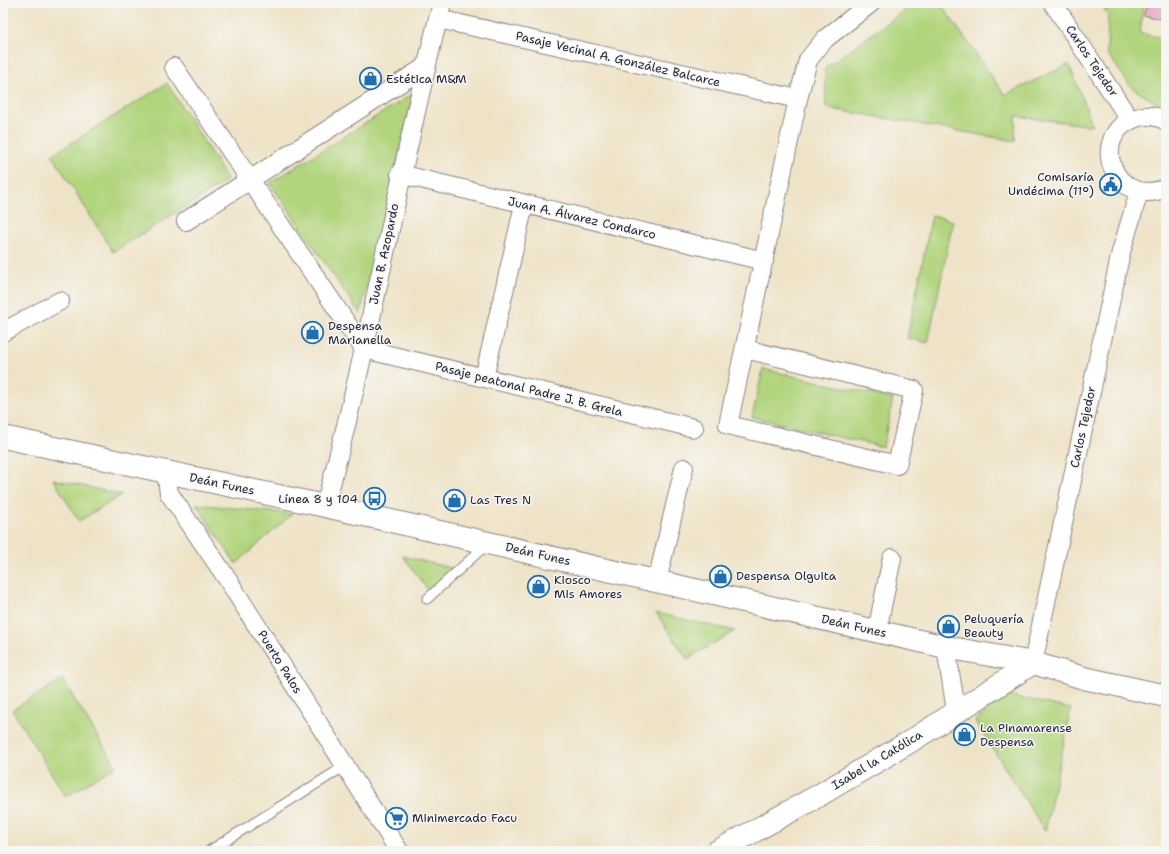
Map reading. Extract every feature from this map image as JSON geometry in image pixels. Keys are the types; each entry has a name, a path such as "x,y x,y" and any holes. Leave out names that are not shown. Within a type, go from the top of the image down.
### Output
{"street":[{"path":"745,349 914,390 897,465 728,425 798,99 808,60 825,40 871,3"},
{"name":"Carlos Tejedor","path":"1053,3 1130,120"},
{"name":"Juan B. Azopardo","path":"325,506 364,349 400,174 440,11"},
{"name":"Pasaje Vecinal A. González Balcarce","path":"440,11 798,99"},
{"path":"186,221 426,67"},
{"path":"174,68 364,349"},
{"path":"1166,121 1152,116 1141,116 1130,120 1118,130 1111,143 1111,164 1115,174 1121,182 1139,192 1149,192 1166,188"},
{"name":"Juan A. Álvarez Condarco","path":"400,174 524,205 764,261"},
{"name":"Carlos Tejedor","path":"1033,663 1121,252 1139,192"},
{"path":"484,378 524,205"},
{"path":"3,332 60,301"},
{"name":"Pasaje peatonal Padre J. B. Grela","path":"364,349 694,428"},
{"name":"Deán Funes","path":"3,437 325,506 946,647 1033,663 1084,678 1166,696"},
{"path":"658,581 684,468"},
{"name":"Puerto Palos","path":"166,472 170,493 226,577 399,851"},
{"path":"877,631 892,558"},
{"path":"946,647 956,711"},
{"name":"Isabel la Católica","path":"718,851 816,798 911,741 1033,663"}],"lane":[{"path":"427,599 488,543"},
{"path":"209,851 345,766"}],"green space":[{"path":"915,3 940,3 1005,95 1069,64 1093,126 1016,116 1015,141 826,108 825,68"},
{"path":"1100,3 1144,3 1140,33 1166,39 1166,110 1131,87 1107,53 1108,15"},
{"path":"167,83 228,180 113,252 52,155"},
{"path":"414,93 360,314 270,183"},
{"path":"932,215 953,221 928,343 907,338"},
{"path":"763,369 893,399 883,447 752,417"},
{"path":"53,479 122,495 79,521"},
{"path":"196,504 292,514 236,564"},
{"path":"403,556 458,570 428,590"},
{"path":"656,613 735,631 687,659"},
{"path":"62,679 116,766 66,797 12,710"},
{"path":"1007,695 1071,709 1045,831 975,721"}],"building":[{"path":"1147,3 1166,3 1166,20 1144,15"}],"place":[{"name":"Estética M&M","path":"371,79"},
{"name":"Comisaría Undécima (11°)","path":"1110,184"},
{"name":"Despensa Marianella","path":"312,333"},
{"name":"Línea 8 y 104","path":"374,499"},
{"name":"Las Tres N","path":"454,500"},
{"name":"Despensa Olguita","path":"720,576"},
{"name":"Kiosco Mis Amores","path":"538,587"},
{"name":"Peluquería Beauty","path":"949,626"},
{"name":"La Pinamarense Despensa","path":"965,735"},
{"name":"Minimercado Facu","path":"397,818"}]}
